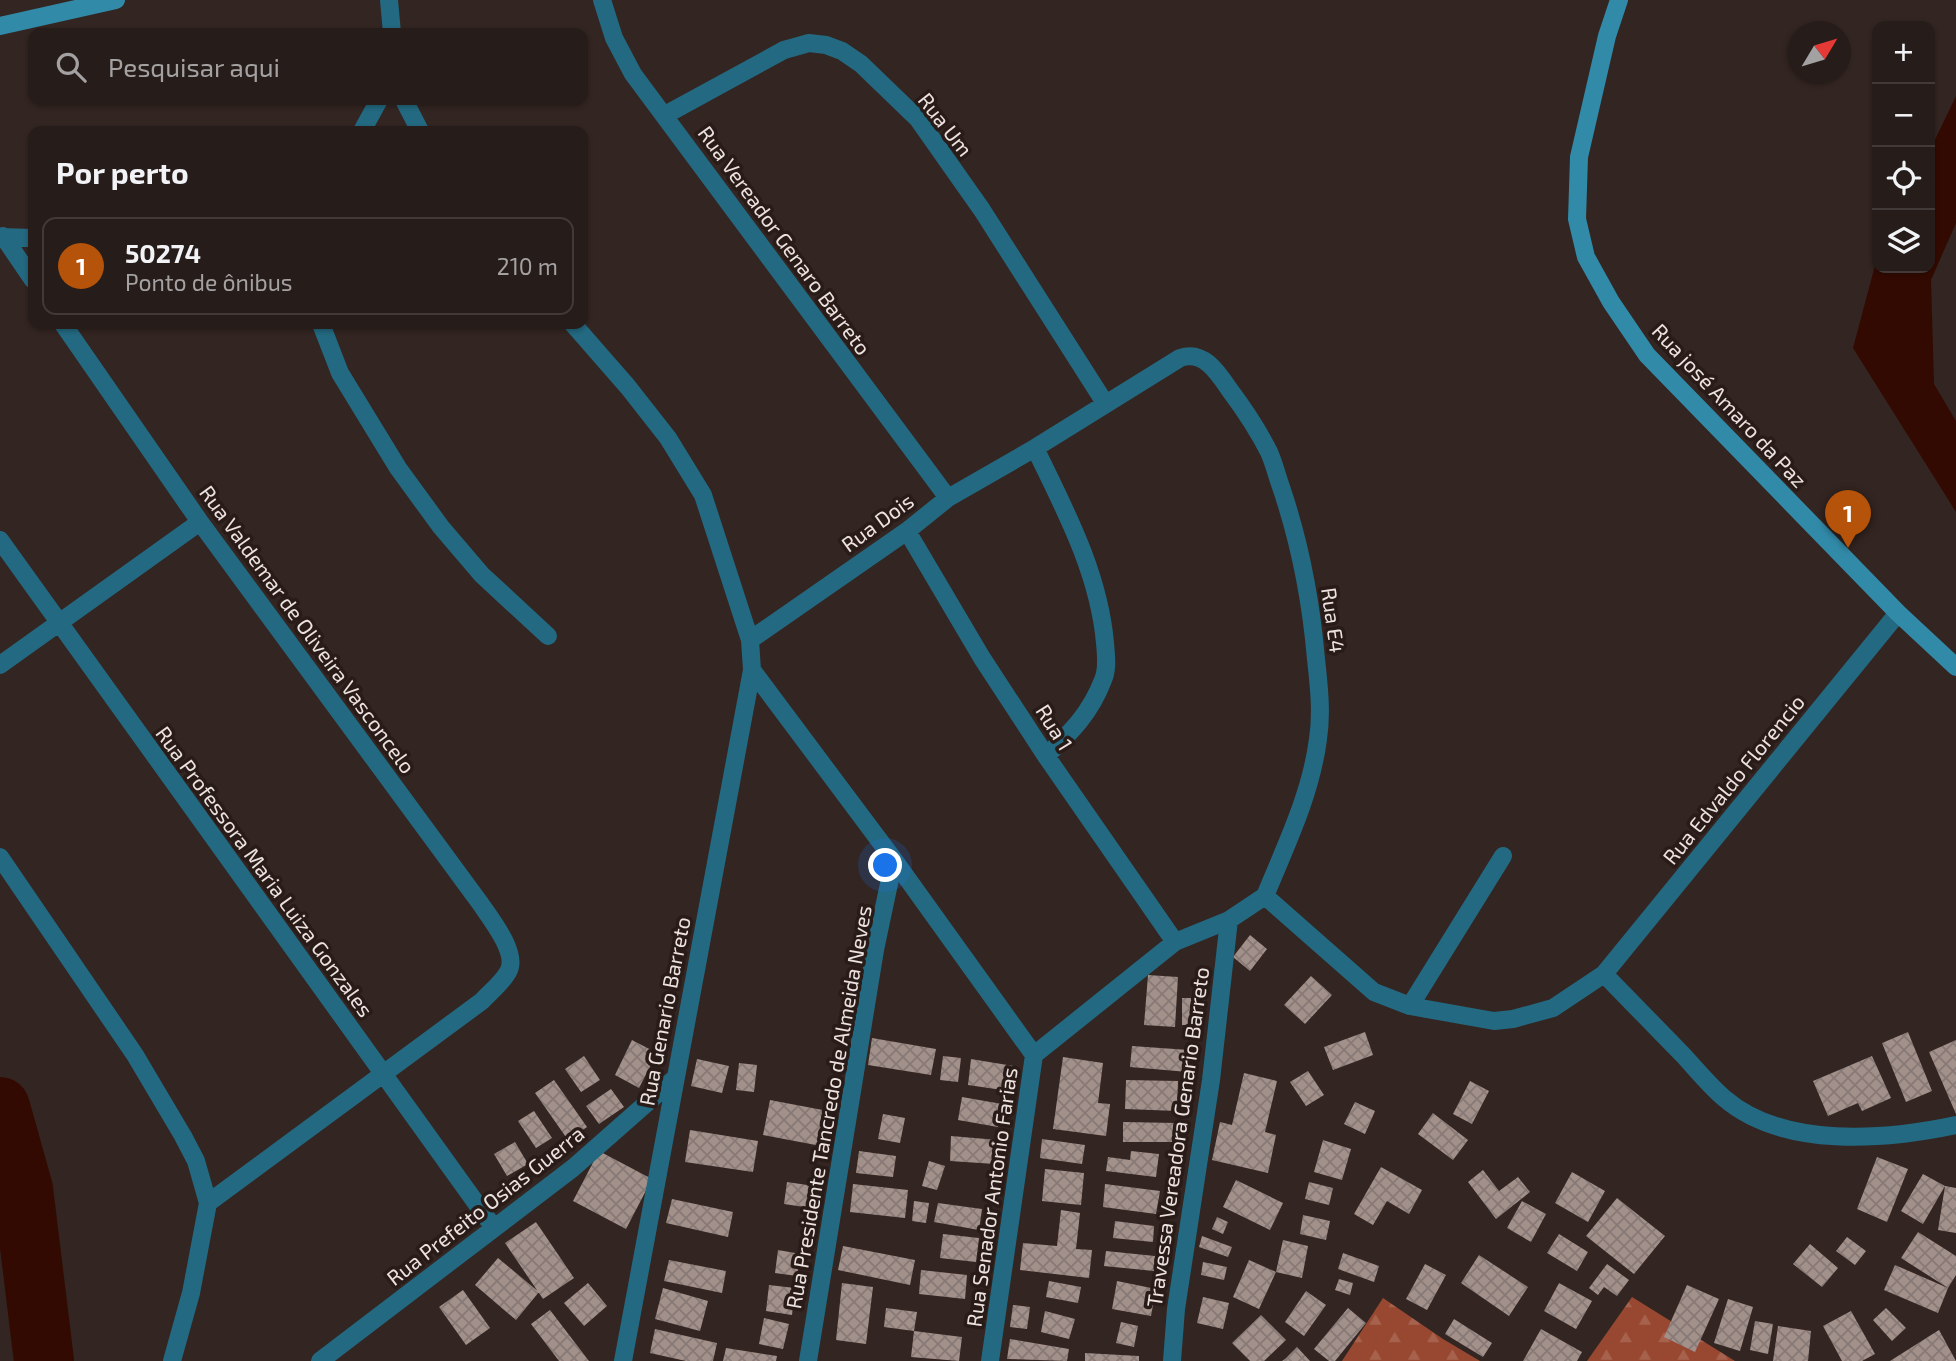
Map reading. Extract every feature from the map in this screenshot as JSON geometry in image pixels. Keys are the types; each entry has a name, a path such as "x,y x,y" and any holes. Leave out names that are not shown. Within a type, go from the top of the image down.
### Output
{"street":[{"path":"0,26 116,0"},
{"path":"389,0 392,28"},
{"name":"Rua Vereador Genaro Barreto","path":"601,0 614,38 627,62 948,498"},
{"name":"Rua josé Amaro da Paz","path":"1619,0 1607,36 1579,158 1577,219 1587,257 1611,302 1647,355 1898,612 1956,667"},
{"name":"Rua Um","path":"665,115 784,50 809,43 842,51 861,64 918,119 982,210 1105,403"},
{"path":"365,126 376,105"},
{"path":"406,105 417,126"},
{"path":"1,236 28,238"},
{"path":"1,236 28,274"},
{"name":"Rua Valdemar de Oliveira Vasconcelo","path":"66,329 200,522 480,903 507,947 512,963 508,973 482,1001 383,1073"},
{"path":"323,329 340,373 398,468 434,518 482,575 548,636"},
{"path":"577,329 668,438 703,495 750,640 752,670"},
{"name":"Rua Dois","path":"750,640 906,531 948,498 1035,448 1180,358 1197,356 1210,365"},
{"name":"Rua E4","path":"1210,365 1246,412 1269,453 1300,552 1312,615 1320,696 1318,739 1306,792 1265,896"},
{"path":"1035,448 1079,539 1103,618 1107,659 1104,678 1080,724 1046,756"},
{"path":"0,665 200,522"},
{"name":"Rua 1","path":"906,531 982,658 1046,756 1175,942"},
{"name":"Rua Professora Maria Luiza Gonzales","path":"0,540 494,1228"},
{"name":"Rua Edvaldo Florencio","path":"1604,975 1898,612"},
{"name":"Rua Senador Antonio Farias","path":"752,670 894,860 1034,1055 990,1361"},
{"name":"Rua Genario Barreto","path":"623,1361 752,670"},
{"path":"1410,1006 1503,856"},
{"path":"0,857 135,1055 196,1161 208,1203 191,1293 172,1361"},
{"name":"Rua Presidente Tancredo de Almeida Neves","path":"808,1361 875,950 894,860"},
{"path":"1034,1055 1175,942 1229,920 1265,896 1374,992 1410,1006 1494,1021 1513,1019 1553,1008 1604,975 1725,1099 1759,1120 1794,1132 1843,1136 1912,1134 1956,1125"},
{"name":"Travessa Vereadora Genario Barreto","path":"1172,1361 1175,1309 1211,1080 1229,920"},
{"path":"208,1203 383,1073"},
{"name":"Rua Prefeito Osias Guerra","path":"320,1361 573,1168 674,1079"}],"green space":[{"path":"1632,1297 1735,1361 1587,1361"},
{"path":"1383,1298 1443,1339 1480,1361 1342,1361"}],"shaded area":[{"path":"1956,96 1956,223 1935,271 1935,147 1935,140"},
{"path":"1873,273 1934,273 1931,280 1934,384 1956,421 1956,512 1853,348"}],"building":[{"path":"1250,935 1267,949 1250,971 1233,957"},
{"path":"1148,975 1178,977 1175,1027 1144,1025"},
{"path":"1311,976 1332,995 1305,1024 1284,1005"},
{"path":"1182,998 1205,998 1204,1025 1182,1025"},
{"path":"1365,1032 1373,1055 1333,1070 1324,1047"},
{"path":"1908,1032 1932,1091 1906,1102 1882,1043"},
{"path":"872,1038 936,1049 931,1075 868,1065"},
{"path":"632,1040 657,1053 639,1088 615,1075"},
{"path":"1956,1040 1956,1114 1929,1052"},
{"path":"1132,1046 1189,1050 1188,1072 1130,1067"},
{"path":"584,1056 600,1080 581,1092 565,1069"},
{"path":"943,1056 961,1058 958,1082 940,1080"},
{"path":"1872,1056 1891,1098 1862,1111 1858,1103 1828,1116 1813,1081"},
{"path":"1063,1057 1103,1063 1098,1103 1110,1104 1106,1136 1053,1129"},
{"path":"697,1059 729,1066 722,1093 691,1086"},
{"path":"971,1059 1019,1067 1016,1092 968,1085"},
{"path":"739,1063 757,1065 754,1092 736,1090"},
{"path":"1308,1071 1324,1095 1306,1106 1290,1082"},
{"path":"1244,1073 1277,1081 1265,1132 1276,1135 1268,1173 1212,1160 1220,1122 1232,1125"},
{"path":"554,1080 587,1127 568,1140 535,1093"},
{"path":"1126,1080 1178,1081 1177,1111 1125,1109"},
{"path":"1470,1081 1489,1091 1472,1124 1453,1114"},
{"path":"611,1089 624,1107 599,1124 586,1106"},
{"path":"962,1097 1002,1104 998,1127 958,1120"},
{"path":"770,1100 828,1111 821,1146 763,1135"},
{"path":"1355,1102 1375,1111 1365,1134 1344,1124"},
{"path":"534,1111 552,1138 536,1148 518,1121"},
{"path":"1433,1113 1468,1140 1453,1160 1418,1134"},
{"path":"883,1114 905,1118 900,1143 878,1139"},
{"path":"1123,1122 1176,1123 1175,1142 1123,1142"},
{"path":"690,1130 758,1141 753,1172 685,1162"},
{"path":"951,1136 998,1140 995,1164 950,1161"},
{"path":"1042,1139 1085,1145 1082,1164 1040,1158"},
{"path":"1323,1140 1351,1149 1342,1180 1314,1172"},
{"path":"515,1142 528,1164 507,1176 494,1154"},
{"path":"599,1151 652,1179 626,1229 573,1201"},
{"path":"859,1151 896,1156 893,1177 856,1173"},
{"path":"1131,1151 1159,1154 1156,1177 1106,1171 1108,1157 1130,1160"},
{"path":"1877,1157 1908,1169 1887,1222 1857,1209"},
{"path":"929,1161 945,1166 937,1190 922,1186"},
{"path":"1381,1167 1422,1190 1409,1214 1387,1201 1373,1225 1354,1214"},
{"path":"1045,1169 1084,1173 1081,1205 1042,1201"},
{"path":"1483,1170 1499,1191 1518,1177 1530,1192 1496,1219 1468,1182"},
{"path":"1572,1172 1605,1191 1588,1222 1555,1203"},
{"path":"1923,1174 1945,1186 1923,1224 1901,1211"},
{"path":"1236,1180 1283,1203 1270,1230 1223,1207"},
{"path":"787,1182 814,1186 811,1208 784,1204"},
{"path":"1309,1182 1333,1188 1329,1205 1305,1199"},
{"path":"853,1184 908,1190 905,1218 850,1212"},
{"path":"1105,1184 1160,1191 1156,1214 1103,1207"},
{"path":"1945,1186 1956,1188 1956,1233 1938,1230"},
{"path":"1617,1198 1665,1236 1634,1274 1586,1236"},
{"path":"672,1199 733,1212 728,1237 666,1223"},
{"path":"914,1201 929,1203 926,1223 912,1221"},
{"path":"1522,1201 1546,1214 1531,1242 1507,1228"},
{"path":"938,1203 982,1209 979,1230 934,1222"},
{"path":"1061,1210 1080,1213 1076,1249 1092,1250 1089,1278 1020,1270 1023,1243 1057,1246"},
{"path":"1303,1215 1330,1221 1326,1240 1300,1234"},
{"path":"1217,1217 1228,1222 1223,1234 1212,1229"},
{"path":"1115,1221 1154,1226 1153,1242 1113,1238"},
{"path":"536,1222 574,1278 543,1299 505,1243"},
{"path":"1918,1232 1956,1256 1956,1275 1948,1288 1901,1258"},
{"path":"943,1234 979,1238 976,1262 940,1258"},
{"path":"1559,1234 1588,1252 1577,1271 1547,1253"},
{"path":"1202,1236 1232,1247 1228,1257 1199,1247"},
{"path":"1847,1237 1866,1251 1855,1265 1836,1251"},
{"path":"1283,1240 1308,1246 1302,1278 1276,1272"},
{"path":"1810,1244 1838,1268 1822,1287 1793,1264"},
{"path":"843,1246 915,1260 910,1285 838,1270"},
{"path":"778,1250 801,1254 797,1276 775,1273"},
{"path":"1106,1251 1155,1256 1154,1271 1104,1266"},
{"path":"1343,1253 1379,1266 1374,1282 1338,1269"},
{"path":"1479,1255 1528,1287 1509,1316 1461,1283"},
{"path":"498,1258 539,1292 516,1320 475,1285"},
{"path":"669,1260 726,1271 722,1293 664,1281"},
{"path":"1249,1260 1276,1272 1259,1309 1233,1297"},
{"path":"1203,1262 1227,1267 1224,1280 1201,1275"},
{"path":"1425,1264 1446,1275 1427,1310 1406,1299"},
{"path":"1607,1264 1629,1280 1617,1296 1604,1287 1598,1295 1589,1288"},
{"path":"1895,1265 1948,1288 1938,1313 1884,1290"},
{"path":"921,1270 967,1275 965,1299 919,1294"},
{"path":"1339,1279 1353,1283 1350,1295 1335,1290"},
{"path":"1049,1281 1081,1287 1078,1303 1046,1297"},
{"path":"1117,1281 1156,1289 1151,1316 1112,1309"},
{"path":"588,1283 607,1306 584,1326 564,1303"},
{"path":"842,1283 873,1287 866,1344 836,1340"},
{"path":"1559,1283 1592,1301 1576,1329 1544,1311"},
{"path":"769,1285 795,1288 792,1315 766,1311"},
{"path":"1687,1285 1719,1299 1695,1352 1664,1337"},
{"path":"663,1288 708,1301 700,1331 655,1319"},
{"path":"463,1290 490,1328 466,1345 439,1307"},
{"path":"1306,1291 1326,1305 1304,1336 1285,1322"},
{"path":"1203,1297 1229,1303 1223,1329 1197,1323"},
{"path":"1728,1299 1753,1307 1740,1351 1714,1343"},
{"path":"1013,1305 1030,1307 1027,1329 1010,1327"},
{"path":"886,1308 917,1312 914,1331 884,1327"},
{"path":"1348,1308 1366,1323 1335,1361 1329,1361 1314,1349"},
{"path":"1886,1308 1906,1328 1892,1341 1873,1320"},
{"path":"550,1310 589,1361 559,1361 531,1324"},
{"path":"1045,1311 1075,1319 1069,1339 1041,1332"},
{"path":"1851,1311 1875,1354 1862,1361 1842,1361 1823,1326"},
{"path":"1261,1315 1286,1340 1264,1361 1250,1361 1232,1343"},
{"path":"764,1318 789,1324 783,1349 759,1344"},
{"path":"1454,1319 1492,1343 1483,1357 1445,1334"},
{"path":"1755,1321 1773,1324 1768,1354 1750,1350"},
{"path":"1121,1322 1138,1326 1134,1347 1116,1343"},
{"path":"1778,1326 1811,1331 1808,1361 1773,1361"},
{"path":"655,1329 717,1343 713,1361 686,1361 650,1353"},
{"path":"1541,1329 1582,1352 1577,1361 1523,1361"},
{"path":"1939,1330 1956,1361 1890,1361"},
{"path":"914,1331 962,1337 959,1361 911,1357"},
{"path":"1010,1339 1069,1349 1067,1361 1007,1359"},
{"path":"1297,1347 1310,1361 1282,1361 1285,1359"},
{"path":"726,1348 777,1356 776,1361 723,1361"},
{"path":"1085,1353 1139,1356 1139,1361 1085,1361"}],"waterway":[{"path":"0,1107 23,1189 44,1361"}],"place":[{"name":"50274","path":"1848,548"}]}
